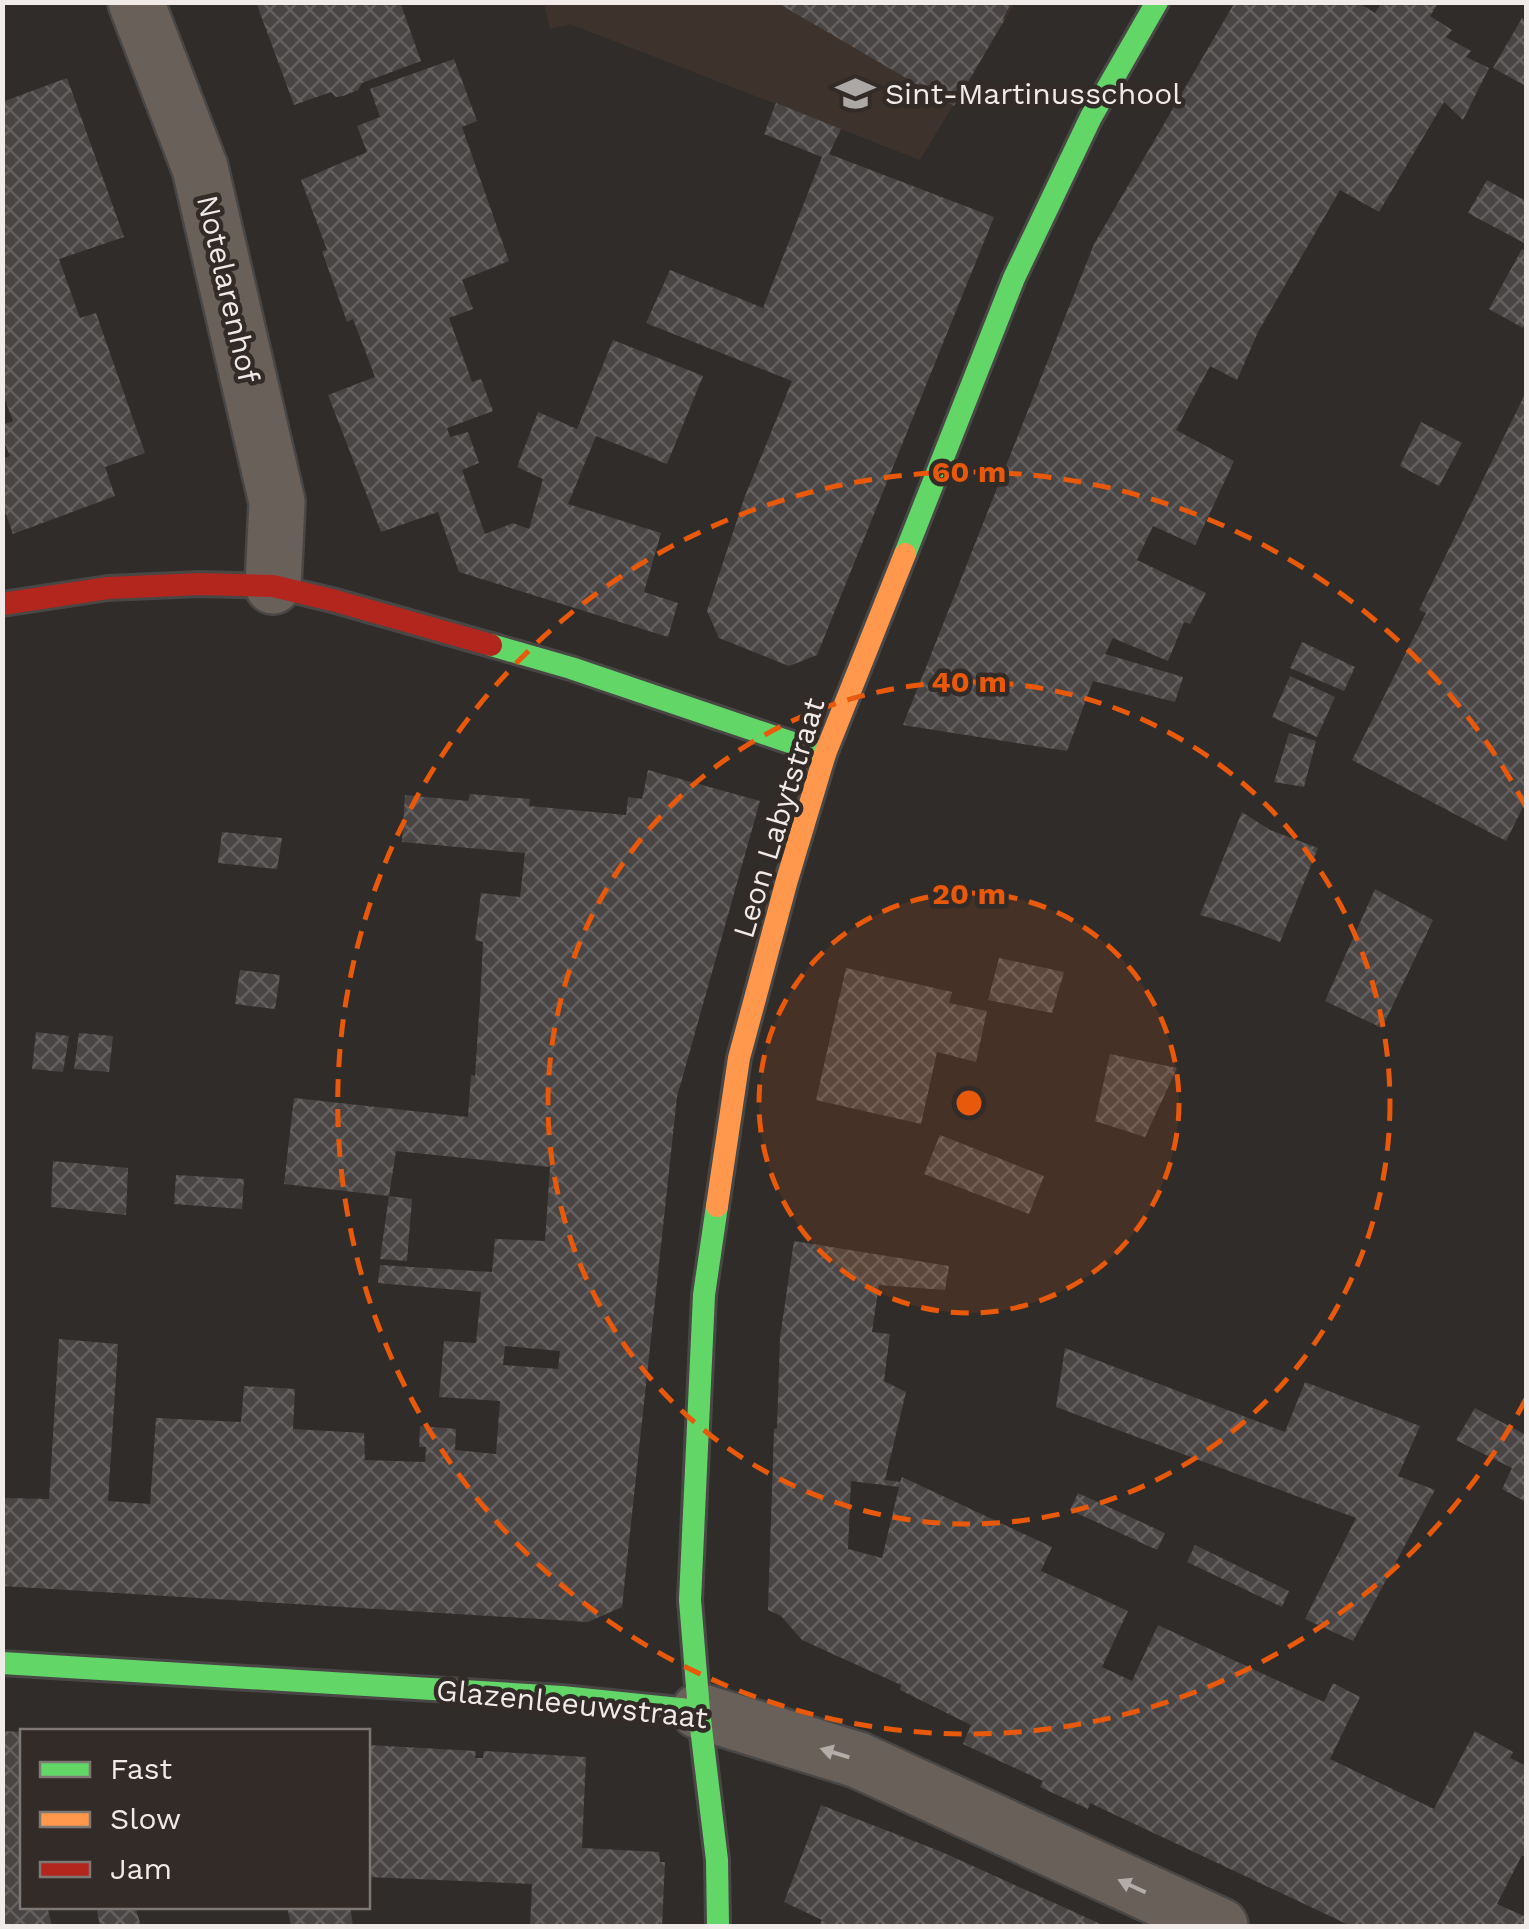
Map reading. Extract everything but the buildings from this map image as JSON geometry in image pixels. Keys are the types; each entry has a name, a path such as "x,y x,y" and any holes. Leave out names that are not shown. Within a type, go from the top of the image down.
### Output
{"street":[{"name":"Notelarenhof","path":"136,2 200,168 277,502 273,586"},
{"name":"Leon Labytstraat","path":"718,1926 717,1860 690,1600 704,1295 739,1058 826,754 1014,278 1091,116 1158,2"},
{"path":"2,604 108,588 273,586 571,668 826,754"},
{"name":"Glazenleeuwstraat","path":"2,1663 562,1697 699,1711 858,1760 1220,1926"}],"shaded area":[{"name":"Sint-Martinusschool","path":"544,3 1015,3 920,160 570,24 550,29"}],"traffic: fast":[{"path":"905,554 1014,278 1091,117 1157,2"},
{"path":"491,645 825,754"},
{"path":"717,1206 704,1295 690,1600 717,1860 718,1926"},
{"path":"2,1663 562,1697 699,1711"}],"traffic: slow":[{"path":"717,1206 739,1058 787,880 825,754 905,554"}],"traffic: jam":[{"path":"2,604 108,588 273,586 491,645"}],"place":[{"name":"Sint-Martinusschool","path":"855,94"}]}
